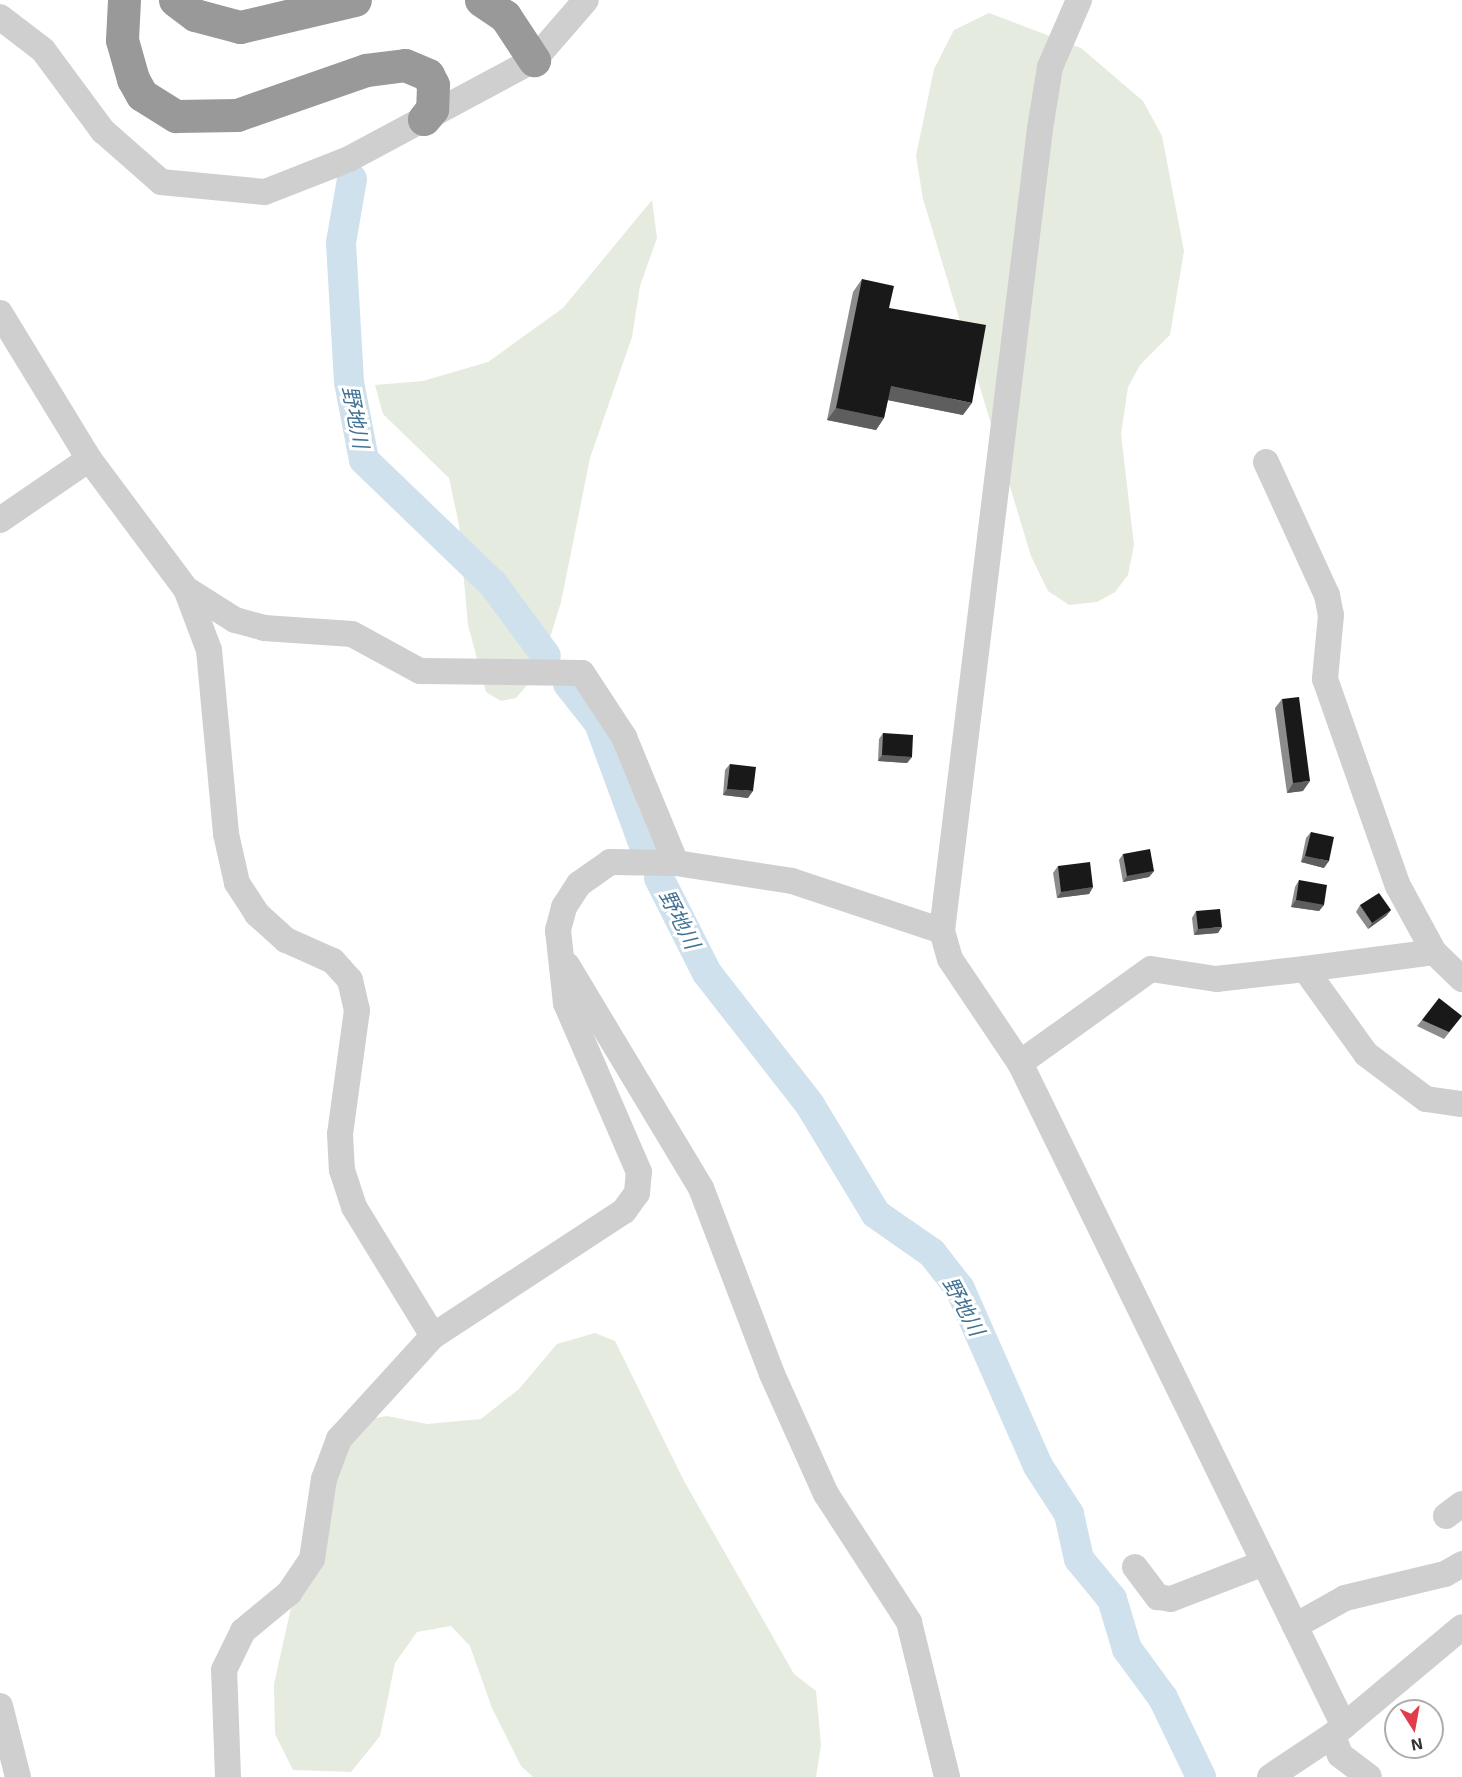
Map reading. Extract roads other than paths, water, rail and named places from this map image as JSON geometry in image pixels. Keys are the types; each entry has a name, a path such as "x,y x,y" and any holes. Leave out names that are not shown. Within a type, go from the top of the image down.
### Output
{"highway":[{"path":"124,0 122,40 133,79 142,95 176,116 237,115 356,73 405,65 428,75 433,86 432,109 424,119"},
{"path":"175,0 195,15 240,27 355,0"},
{"path":"481,0 505,16 534,60"}],"street":[{"path":"0,17 44,51 103,131 162,182 209,189 265,192 349,159 534,60 586,0"},
{"path":"1074,11 1050,67 1040,129 942,931 950,959 976,1002 1020,1063 1295,1626 1339,1730 1340,1755 1369,1777"},
{"path":"0,314 90,459 186,589 209,650 226,834 237,883 257,914 286,940 333,961 350,980 357,1010 340,1134 342,1170 354,1207 433,1336"},
{"path":"0,520 90,459"},
{"path":"1266,462 1327,595 1331,615 1324,679 1398,886 1434,952 1462,979"},
{"path":"186,589 235,620 254,626 352,634 420,671 582,673 624,737 676,863"},
{"path":"228,1777 224,1670 243,1631 289,1593 312,1559 324,1479 339,1439 433,1336 624,1211 637,1193 639,1172 566,1003 558,930 564,907 579,884 610,862 676,863 792,881 942,931"},
{"path":"1020,1063 1151,969 1216,979 1434,952"},
{"path":"562,957 701,1188 772,1374 826,1494 909,1622 947,1777"},
{"path":"1305,969 1366,1054 1426,1099 1462,1104"},
{"path":"1136,1567 1158,1597 1171,1599 1264,1563"},
{"path":"1295,1626 1345,1598 1462,1564"},
{"path":"1270,1777 1339,1730 1462,1628"},
{"path":"0,1706 18,1777"}],"waterway":[{"name":"野地川","path":"352,179 341,243 349,382 364,460 493,584 546,656"},
{"name":"野地川","path":"568,684 599,723 645,848"},
{"name":"野地川","path":"659,878 707,973 810,1105 876,1214 932,1253 960,1289 1038,1466 1069,1514 1079,1559 1112,1599 1127,1649 1163,1698 1201,1777"}]}
